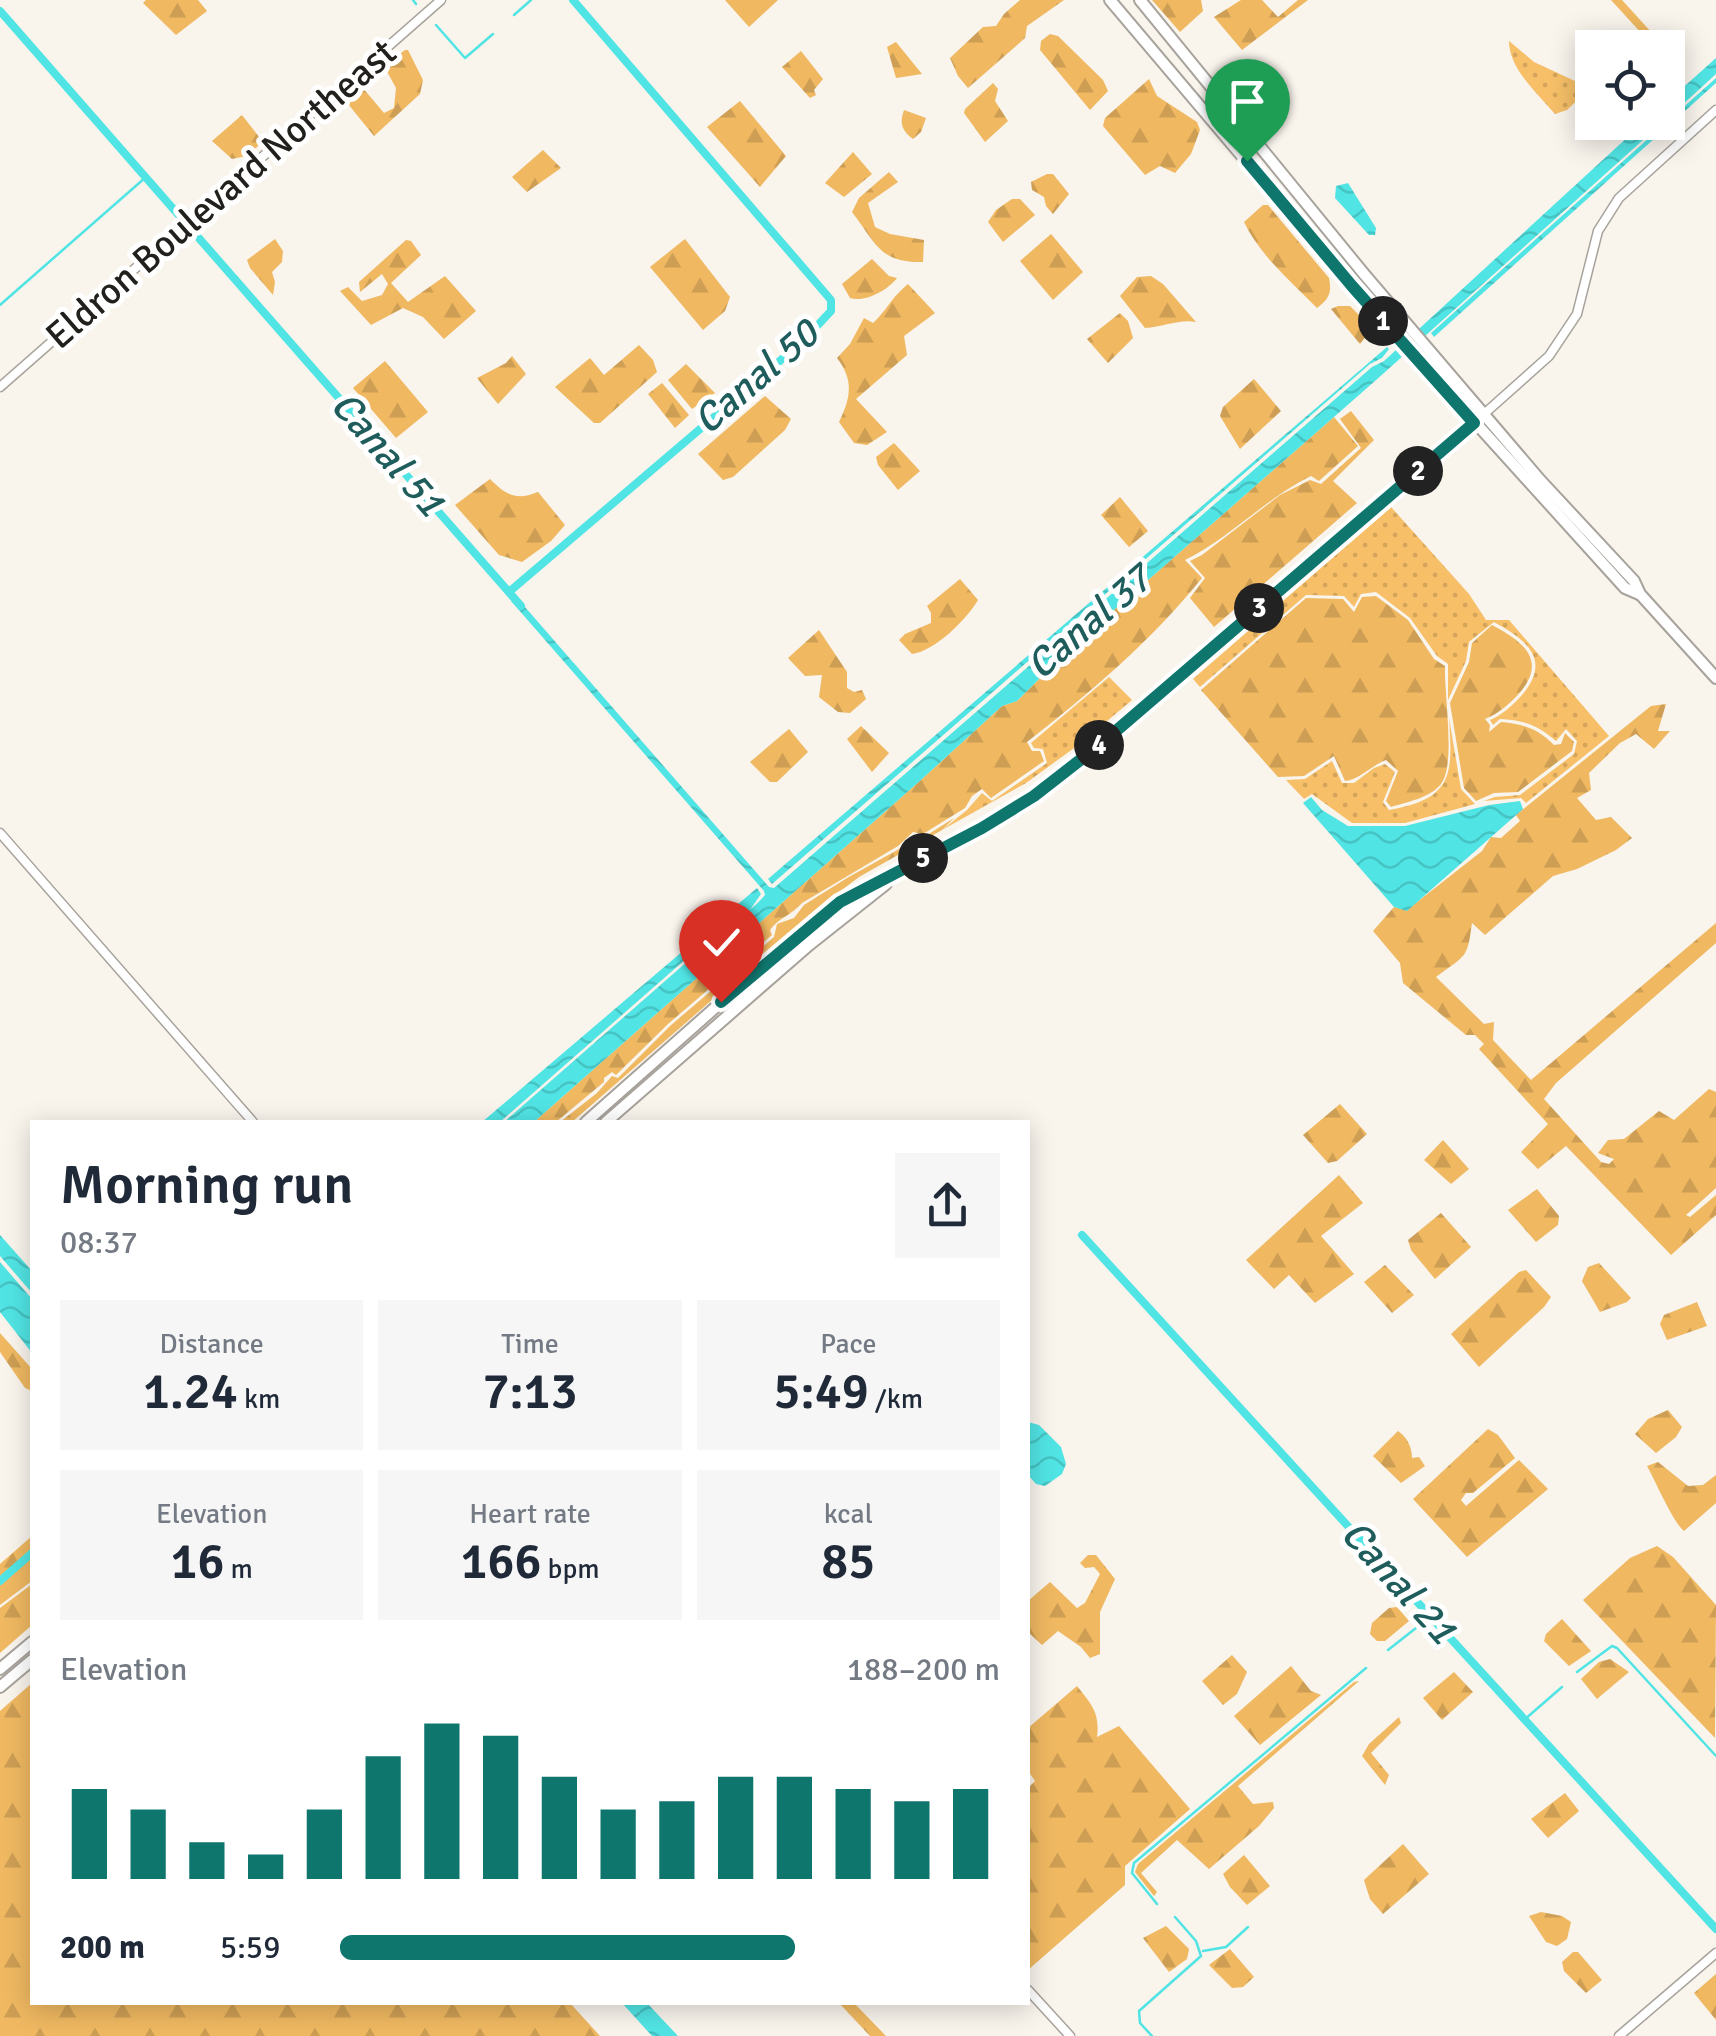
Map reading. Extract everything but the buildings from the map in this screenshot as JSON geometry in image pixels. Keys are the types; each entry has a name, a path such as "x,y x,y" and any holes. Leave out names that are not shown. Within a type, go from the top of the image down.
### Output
{"main road":[{"path":"1110,0 1424,368 1626,588 1640,594"},
{"path":"1140,0 1540,480 1634,581 1640,594 1716,678"},
{"path":"588,1120 795,937 840,902 982,828 1034,796 1102,743 1484,414"},
{"path":"608,1120 824,932 868,896 928,856"},
{"path":"0,1670 30,1644"},
{"path":"0,1687 30,1662"}],"street":[{"name":"Eldron Boulevard Northeast","path":"0,387 441,0"},
{"path":"1484,414 1550,356 1577,314 1598,231 1619,198 1716,110"},
{"path":"0,833 251,1120"},
{"path":"1619,2036 1716,1952"},
{"path":"1030,1992 1070,2036"}],"shaded area":[{"path":"1509,41 1534,62 1575,81 1575,102 1555,114 1519,71"},
{"path":"1391,507 1469,594 1486,620 1509,620 1609,736 1526,803 1521,798 1484,801 1520,795 1574,754 1577,741 1566,729 1556,741 1524,722 1500,719 1493,725 1490,720 1522,695 1535,671 1532,652 1517,636 1494,622 1469,642 1466,661 1448,700 1448,664 1437,656 1410,618 1376,592 1361,594 1354,607 1344,596 1306,595 1200,687 1193,679"},
{"path":"1109,677 1132,700 1026,783 942,830 982,793 992,801 1047,763 1043,749 1034,748 1031,743"},
{"path":"1449,718 1461,789 1475,804 1405,823 1352,823 1312,794 1304,799 1286,780 1305,779 1332,761 1342,783 1354,783 1385,764 1395,772 1383,802 1389,810 1426,799 1445,781 1449,769"}],"green space":[{"path":"198,0 207,11 176,35 143,3"},
{"path":"725,0 778,0 749,27"},
{"path":"1020,0 1064,0 1027,26 1025,38 968,88 950,58 983,27 996,26"},
{"path":"1152,0 1201,0 1203,11 1180,32"},
{"path":"1241,0 1262,0 1278,17 1298,0 1308,0 1242,50 1214,17"},
{"path":"1611,0 1622,0 1649,30 1638,30"},
{"path":"1050,34 1058,36 1103,80 1108,91 1090,110 1040,50 1041,41"},
{"path":"896,42 922,74 896,78 887,47"},
{"path":"405,50 423,80 420,94 374,136 344,99 362,87 384,113 394,108 396,88 384,66"},
{"path":"801,51 823,79 814,90 816,95 810,98 782,67"},
{"path":"1149,79 1157,96 1197,122 1200,130 1191,154 1175,173 1160,166 1145,175 1103,126 1105,118"},
{"path":"993,83 998,89 995,101 1008,121 985,142 964,113"},
{"path":"740,101 786,156 760,187 707,127"},
{"path":"904,110 926,118 921,132 913,139 903,126"},
{"path":"242,115 263,142 246,156 232,159 212,141"},
{"path":"543,150 561,168 527,192 512,177"},
{"path":"853,152 872,174 844,197 825,183"},
{"path":"889,172 898,182 868,203 875,227 924,240 923,262 888,255 873,242 852,212 859,198"},
{"path":"1053,174 1069,194 1053,214 1044,197 1032,190 1031,182"},
{"path":"1012,199 1020,199 1035,215 1003,242 988,222 996,210"},
{"path":"1268,205 1329,278 1329,295 1317,308 1267,257 1244,222"},
{"path":"1051,234 1083,272 1053,300 1020,261"},
{"path":"275,239 283,251 282,262 272,272 273,295 247,260"},
{"path":"685,239 730,297 725,311 703,330 650,267"},
{"path":"406,240 421,255 391,283 408,302 445,276 476,311 444,339 423,317 403,308 371,325 340,291 348,287 362,301 382,295 388,284 382,274 360,292 359,282"},
{"path":"872,259 889,276 897,278 876,294 850,298 842,284"},
{"path":"1151,276 1196,322 1145,328 1120,296 1137,277"},
{"path":"908,284 935,313 904,336 907,355 856,399 887,432 867,445 854,443 839,422 849,389 837,358 864,318 873,323"},
{"path":"1350,306 1361,317 1367,335 1360,344 1331,309"},
{"path":"1120,313 1128,321 1133,338 1108,363 1087,339"},
{"path":"639,345 653,360 657,372 600,423 594,423 555,387 590,358 604,375"},
{"path":"512,356 526,374 498,404 477,378"},
{"path":"385,361 428,412 396,438 353,388"},
{"path":"686,364 715,393 692,409 668,380"},
{"path":"1254,379 1281,411 1240,449 1220,416 1223,407"},
{"path":"662,383 689,415 675,428 648,394"},
{"path":"765,396 791,419 785,430 733,477 723,480 698,454"},
{"path":"1351,411 1374,440 1333,481 1357,503 1214,627 1190,598 1205,578 1190,561 1280,495 1310,480 1321,484 1361,448 1340,419"},
{"path":"1334,417 1358,446 1319,481 1311,476 1277,496 1185,560 1202,578 1183,601 1119,665 1027,742 1032,751 1040,751 1044,761 991,798 982,789 965,808 923,834 913,832 898,846 802,903 773,926 772,935 668,1024 616,1075 612,1072 604,1078 558,1120 536,1120 1002,706 1017,701 1066,652"},
{"path":"894,443 920,471 898,490 876,457"},
{"path":"490,479 512,495 538,492 565,525 522,562 499,555 455,505"},
{"path":"1120,497 1148,531 1129,547 1101,515"},
{"path":"960,579 978,600 949,633 912,654 899,640 931,623 927,606"},
{"path":"1376,596 1408,620 1434,659 1445,666 1449,745 1445,774 1431,793 1391,807 1386,801 1398,771 1386,760 1345,781 1334,756 1304,776 1278,777 1201,690 1306,598 1343,599 1354,612 1362,597"},
{"path":"1492,625 1527,651 1532,668 1518,694 1485,719 1490,725 1489,732 1501,722 1536,731 1554,745 1561,744 1565,733 1574,742 1572,751 1518,792 1494,793 1476,801 1464,788 1450,703 1469,662 1472,643"},
{"path":"819,630 847,672 847,688 854,692 862,690 866,699 850,713 838,712 819,697 822,675 805,676 788,658"},
{"path":"1666,704 1658,731 1670,731 1654,749 1636,734 1620,743 1589,773 1591,790 1577,798 1596,820 1611,817 1632,838 1577,869 1553,876 1485,935 1472,923 1464,955 1436,977 1484,1024 1494,1022 1493,1040 1531,1080 1716,923 1716,943 1556,1083 1544,1099 1601,1162 1609,1164 1614,1159 1598,1153 1608,1140 1624,1139 1659,1111 1674,1120 1709,1089 1716,1092 1716,1188 1686,1215 1690,1217 1716,1195 1716,1215 1671,1255 1566,1146 1538,1169 1521,1152 1548,1124 1479,1049 1484,1044 1475,1035 1466,1035 1403,983 1400,963 1373,931 1394,907 1407,910 1482,851 1491,837 1501,838 1520,821 1516,815 1651,706"},
{"path":"861,726 889,753 872,772 847,739"},
{"path":"789,729 808,752 777,782 770,782 750,762"},
{"path":"954,818 942,830 859,877 814,911 574,1120 563,1120 612,1076 618,1078 670,1026 774,937 777,924 794,918 804,905 899,849 914,835 924,837"},
{"path":"1340,1104 1367,1134 1337,1161 1328,1163 1303,1135"},
{"path":"1443,1140 1469,1169 1451,1184 1424,1160"},
{"path":"1339,1175 1363,1203 1321,1236 1354,1274 1315,1303 1289,1275 1274,1289 1246,1260"},
{"path":"1537,1189 1559,1216 1558,1225 1536,1242 1508,1210"},
{"path":"1441,1213 1471,1247 1435,1279 1411,1250 1408,1240"},
{"path":"1599,1263 1631,1298 1600,1312 1582,1281 1588,1267"},
{"path":"1385,1265 1414,1295 1392,1313 1364,1282"},
{"path":"1526,1270 1551,1297 1479,1367 1451,1334 1519,1272"},
{"path":"1697,1302 1707,1326 1667,1340 1660,1324 1664,1315"},
{"path":"0,1333 30,1367 30,1390 25,1388 0,1352"},
{"path":"1668,1410 1682,1427 1656,1453 1635,1434 1648,1419"},
{"path":"1488,1429 1498,1435 1515,1458 1473,1493 1466,1493 1461,1500 1466,1506 1519,1460 1548,1489 1467,1557 1413,1499"},
{"path":"1398,1431 1408,1443 1412,1458 1419,1457 1425,1466 1401,1483 1373,1456"},
{"path":"1658,1462 1688,1486 1703,1485 1716,1475 1716,1503 1684,1531 1647,1466"},
{"path":"30,1538 30,1582 0,1605 0,1564"},
{"path":"1657,1546 1673,1557 1716,1605 1715,1738 1583,1600 1630,1558"},
{"path":"1088,1555 1096,1555 1115,1579 1100,1612 1100,1654 1090,1658 1058,1631 1042,1645 1030,1634 1030,1599 1050,1582 1077,1608 1085,1603 1100,1574 1094,1567 1085,1568 1080,1563"},
{"path":"30,1586 30,1627 0,1653 0,1608"},
{"path":"1397,1607 1409,1621 1385,1641 1377,1641 1370,1634 1372,1623 1389,1608"},
{"path":"1562,1619 1591,1651 1569,1666 1544,1641"},
{"path":"1232,1655 1247,1672 1237,1694 1223,1705 1202,1681"},
{"path":"1610,1659 1629,1672 1597,1699 1581,1679 1599,1662"},
{"path":"1291,1666 1311,1691 1321,1695 1260,1745 1234,1716"},
{"path":"1454,1672 1473,1692 1442,1720 1423,1698"},
{"path":"1359,1681 1238,1786 1253,1804 1273,1802 1274,1808 1259,1826 1209,1869 1177,1840 1141,1873 1157,1892 1154,1896 1135,1872 1138,1864"},
{"path":"30,1685 30,2005 572,2005 600,2036 0,2036 0,1711"},
{"path":"1077,1686 1094,1710 1097,1737 1119,1726 1190,1809 1125,1866 1125,1885 1030,1968 1030,1786 1035,1781 1030,1774 1030,1726"},
{"path":"1399,1717 1401,1723 1371,1753 1389,1775 1385,1785 1362,1756 1369,1744"},
{"path":"1565,1793 1579,1811 1548,1838 1531,1819"},
{"path":"1403,1844 1429,1874 1383,1914 1370,1899 1364,1880"},
{"path":"1244,1855 1270,1886 1247,1905 1223,1874"},
{"path":"1541,1912 1571,1922 1567,1939 1557,1946 1546,1942 1529,1916"},
{"path":"1166,1926 1189,1949 1187,1959 1169,1972 1143,1938"},
{"path":"1230,1949 1254,1977 1243,1987 1232,1988 1209,1965"},
{"path":"1578,1952 1602,1980 1586,1993 1564,1971 1562,1962"},
{"path":"1716,1974 1716,2020 1694,1993"},
{"path":"841,2005 856,2005 886,2036 870,2036"}],"water":[{"path":"1716,58 1716,74 1685,102 1685,86"},
{"path":"1716,78 1716,83 1685,111 1685,106"},
{"name":"Canal 37","path":"1624,140 1643,140 1066,652 1017,701 1002,706 536,1120 506,1120 765,895 511,601 518,599 769,887 774,888 1372,367 1384,361"},
{"path":"1647,140 1653,140 1434,337 1431,333"},
{"path":"1348,183 1376,228 1375,235 1369,235 1335,198 1336,186"},
{"path":"1387,347 1382,358 1370,364 772,884 768,879"},
{"path":"1311,797 1322,810 1348,826 1405,826 1520,801 1523,809 1407,911 1394,907 1303,803"},
{"path":"757,888 761,894 750,910 703,944 502,1120 484,1120"},
{"path":"0,1235 30,1269 30,1291 0,1256"},
{"path":"0,1262 30,1297 30,1350 0,1312"},
{"path":"1030,1423 1039,1425 1061,1447 1066,1464 1062,1474 1045,1486 1030,1477"},
{"path":"624,2005 649,2005 678,2036 652,2036"}],"waterway":[{"path":"413,0 416,4"},
{"path":"514,15 531,0"},
{"name":"Canal 50","path":"509,592 802,342 831,311 831,300 573,0"},
{"name":"Canal 51","path":"0,11 521,606"},
{"path":"436,25 465,58 493,34"},
{"path":"0,305 146,177"},
{"name":"Canal 21","path":"1082,1235 1716,1929"},
{"path":"0,1581 30,1555"},
{"path":"1388,1650 1430,1617"},
{"path":"1577,1672 1612,1646 1617,1648 1716,1756"},
{"path":"1157,1904 1132,1873 1134,1863 1366,1668"},
{"path":"1524,1720 1562,1687"},
{"path":"1152,2036 1140,2023 1139,2011 1201,1956 1196,1941 1175,1917"},
{"path":"1203,1951 1226,1947 1248,1927"}],"route":[{"path":"721,1002 840,902 982,828 1034,796 1102,743 1474,423 1247,161"}]}
